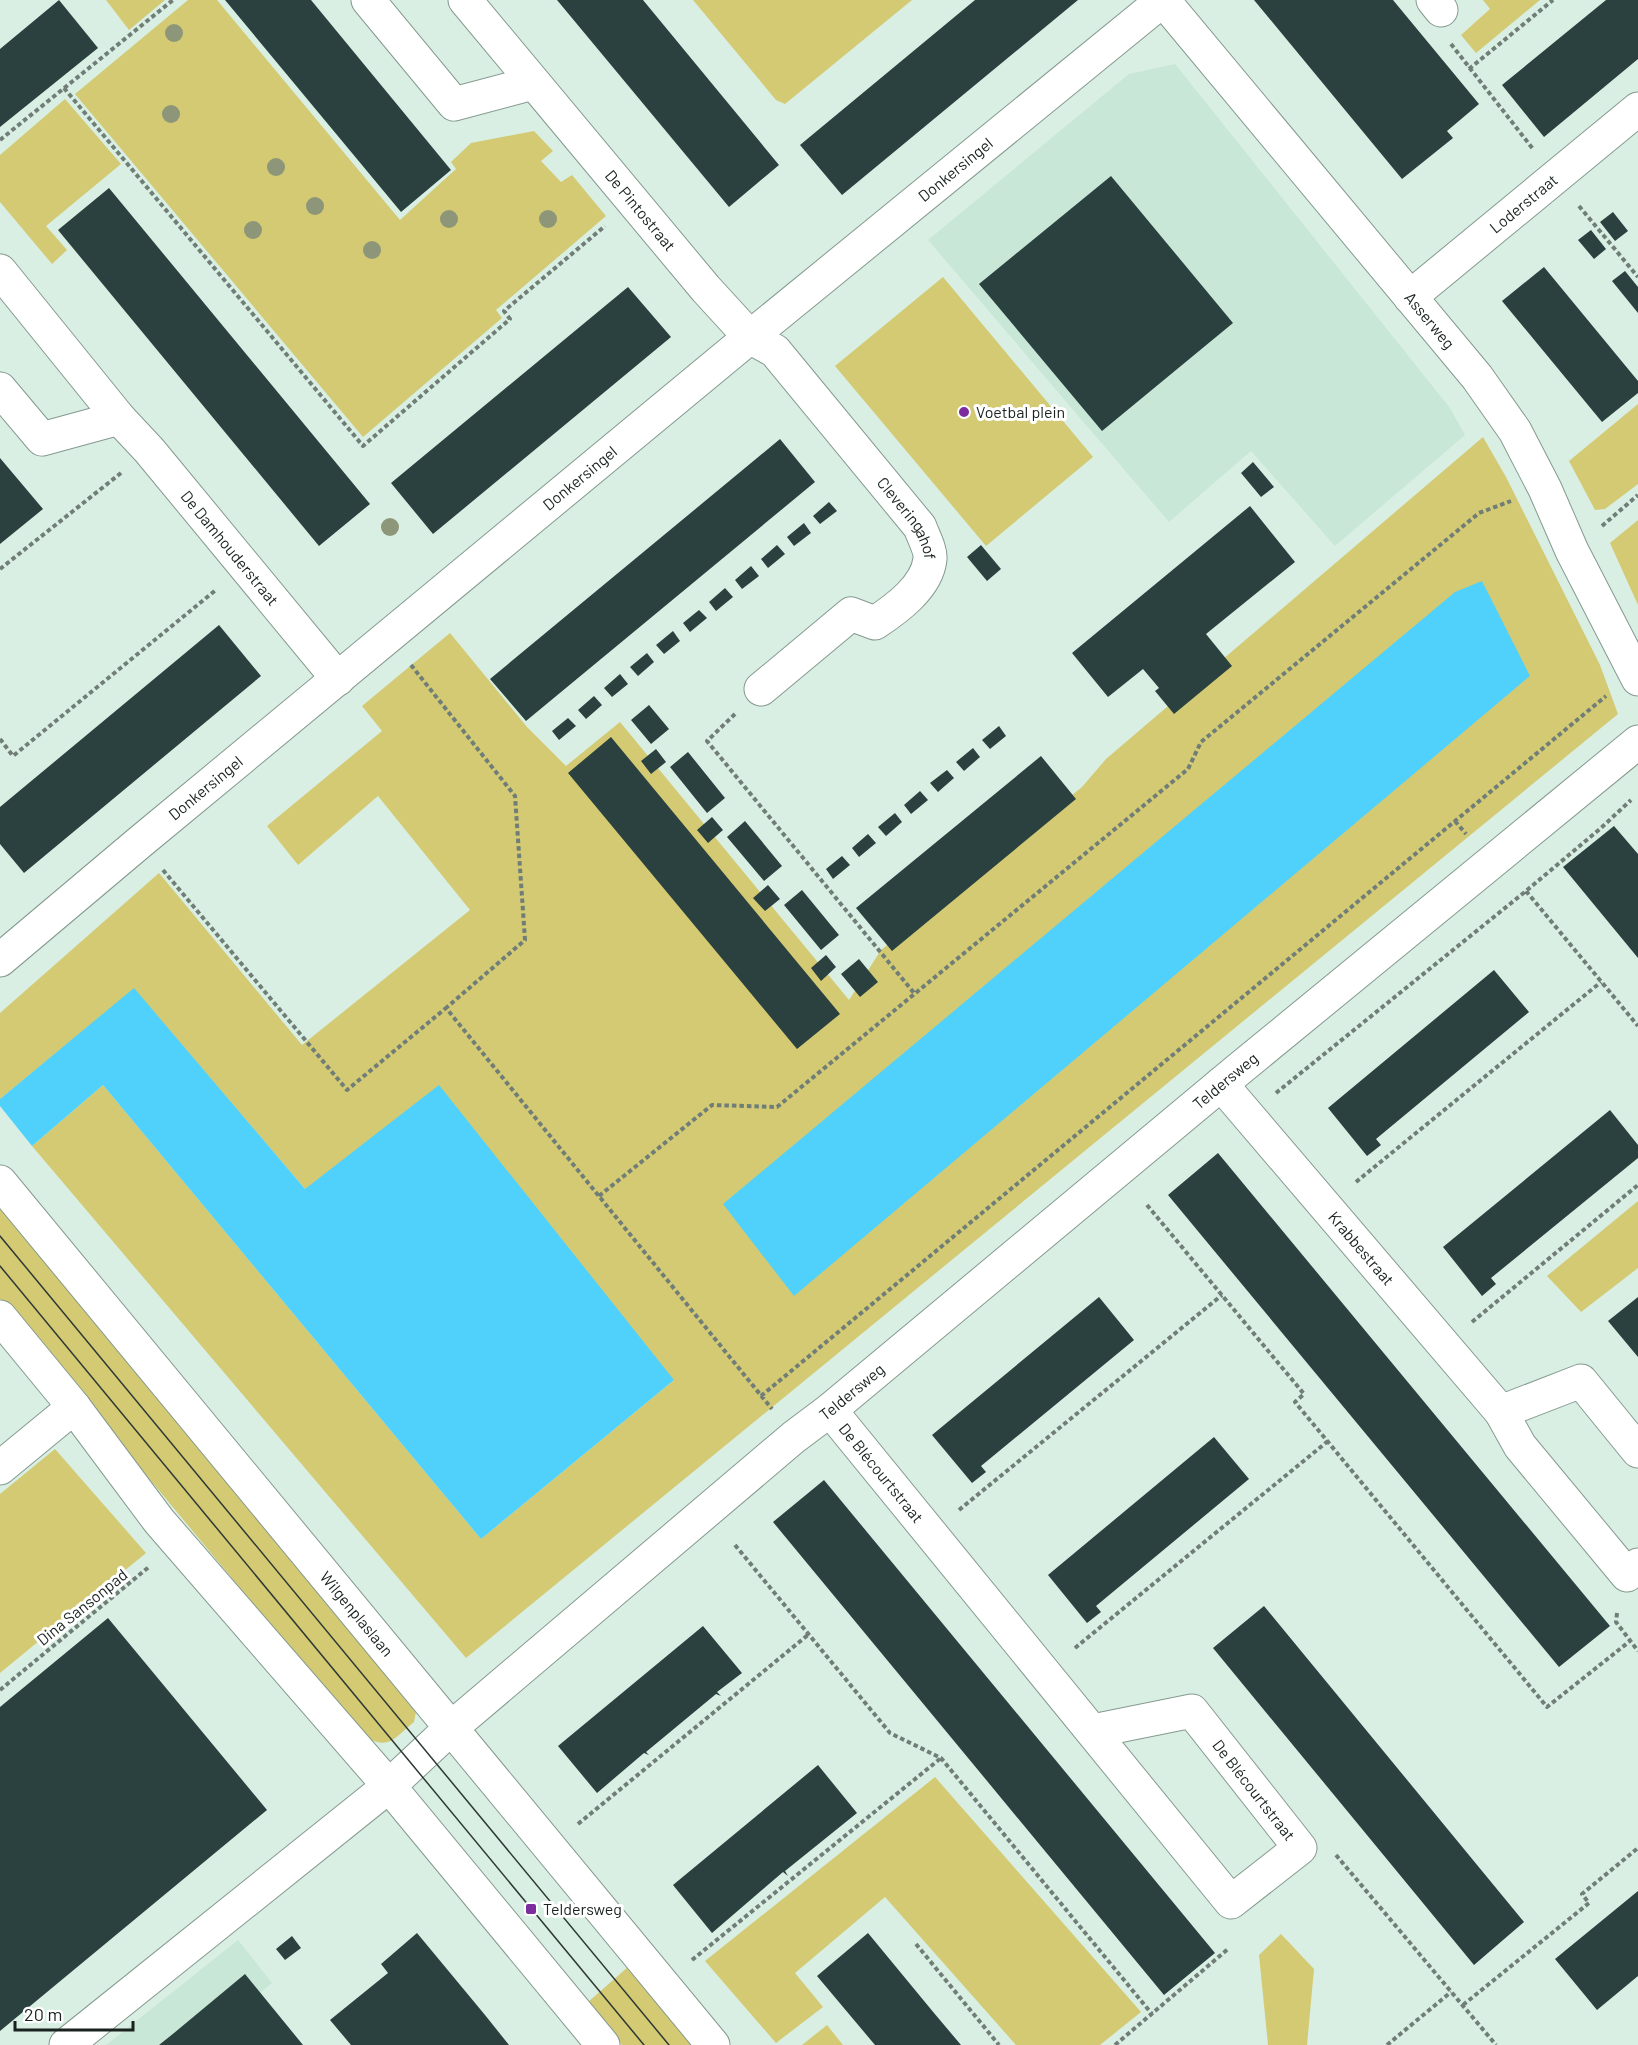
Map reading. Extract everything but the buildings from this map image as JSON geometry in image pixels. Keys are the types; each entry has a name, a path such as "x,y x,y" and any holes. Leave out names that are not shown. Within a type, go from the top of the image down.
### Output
{"street":[{"path":"368,0 454,104 533,82"},
{"name":"De Pintostraat","path":"465,0 633,203 750,337"},
{"name":"Asserweg","path":"1163,0 1477,377 1515,431 1545,489 1572,551 1637,675"},
{"name":"Donkersingel","path":"0,960 750,337 1163,0"},
{"name":"Loderstraat","path":"1410,297 1638,109"},
{"name":"De Damhouderstraat","path":"0,271 119,418 149,450 338,679"},
{"name":"Cleveringahof","path":"750,337 775,351 920,527 930,558 925,576 902,606 875,623 851,614 761,689"},
{"path":"0,389 42,439 119,418"},
{"name":"Teldersweg","path":"66,2045 389,1786 451,1728 794,1437 830,1410 1638,742"},
{"name":"Krabbestraat","path":"1230,1077 1444,1345 1501,1412 1520,1446 1627,1575 1638,1565"},
{"name":"Wilgenplaslaan","path":"0,1182 713,2045"},
{"path":"0,1317 74,1407 159,1521 389,1786 603,2045"},
{"path":"1501,1412 1581,1381 1638,1451"},
{"path":"0,1468 74,1407"},
{"name":"De Blécourtstraat","path":"830,1410 1232,1902 1300,1848 1192,1711 1093,1731"}],"path":[{"path":"0,140 173,0"},
{"path":"1469,69 1553,0"},
{"path":"64,88 363,446 510,319 504,311 633,203"},
{"path":"0,569 149,450"},
{"path":"599,1196 712,1105 777,1107 1188,769 1201,742 1479,513 1545,489"},
{"path":"1572,551 1638,495"},
{"path":"0,739 14,756 246,566"},
{"path":"140,842 347,1090 525,940 515,796 389,637"},
{"path":"762,1396 1637,675"},
{"path":"761,689 707,741 914,993"},
{"path":"1230,1077 1276,1093 1526,891 1601,828 1638,793"},
{"path":"1526,891 1638,1026"},
{"path":"1356,1182 1601,982"},
{"path":"446,1008 794,1437"},
{"path":"1444,1345 1638,1185"},
{"path":"1147,1205 1304,1394 1295,1402 1547,1707 1630,1641"},
{"path":"959,1510 1222,1295"},
{"path":"1075,1648 1328,1441"},
{"name":"Dina Sansonpad","path":"0,1690 178,1543"},
{"path":"735,1545 891,1733 940,1758 1152,2014"},
{"path":"1617,1612 1616,1622 1638,1651"},
{"path":"578,1824 809,1634"},
{"path":"690,1962 940,1758"},
{"path":"1300,1848 1334,1852 1496,2045"},
{"path":"1463,2005 1589,1903 1582,1894 1638,1848"},
{"path":"916,1944 999,2045"},
{"path":"1114,2045 1228,1949"},
{"path":"1387,2045 1451,1992"}],"shaded area":[{"path":"106,0 165,0 129,30"},
{"path":"188,0 217,0 400,220 456,169 451,162 471,143 534,131 553,151 541,161 561,182 572,175 606,216 496,310 502,318 363,437 75,94"},
{"path":"693,0 912,0 785,104 776,100"},
{"path":"1483,0 1540,0 1476,53 1461,35 1490,9"},
{"path":"1175,64 1450,408 1465,435 1335,546 1251,451 1169,522 928,240 1129,74"},
{"path":"65,99 121,164 46,226 67,250 52,264 0,202 0,155"},
{"name":"Voetbal plein","path":"943,277 1093,457 986,546 835,366"},
{"path":"1638,404 1638,484 1605,509 1595,510 1569,461"},
{"path":"1483,437 1506,477 1600,665 1618,714 466,1658 32,1146 103,1085 481,1539 674,1380 305,1189 134,989 0,1099 0,1013 159,873 302,1045 470,910 378,796 298,865 267,826 382,731 362,706 450,633 527,727 566,766 620,722 849,1000 881,950 1082,787 1106,759"},
{"path":"1638,520 1638,605 1610,543"},
{"path":"0,1200 412,1696 416,1712 414,1722 395,1738 385,1743 362,1735 0,1299"},
{"path":"1638,1201 1638,1268 1581,1312 1547,1276"},
{"path":"55,1449 146,1553 0,1673 0,1494"},
{"path":"935,1777 1141,2012 1100,2045 1016,2045 885,1897 795,1973 823,2007 776,2043 705,1961"},
{"path":"1281,1934 1314,1969 1307,2045 1268,2045 1259,1955"},
{"path":"238,1940 272,1983 197,2045 106,2045"},
{"path":"629,1966 695,2045 622,2045 587,2003"},
{"path":"827,2025 843,2045 802,2045"}],"water":[{"path":"1482,581 1530,676 794,1296 723,1204 1455,592"},
{"path":"134,988 305,1189 439,1085 674,1380 481,1539 103,1085 32,1146 0,1106 0,1099"}],"tram line":[{"path":"0,1236 669,2045"},
{"path":"0,1266 644,2045"}],"place":[{"name":"Voetbal plein","path":"964,412"},
{"name":"Teldersweg","path":"531,1909"}]}
